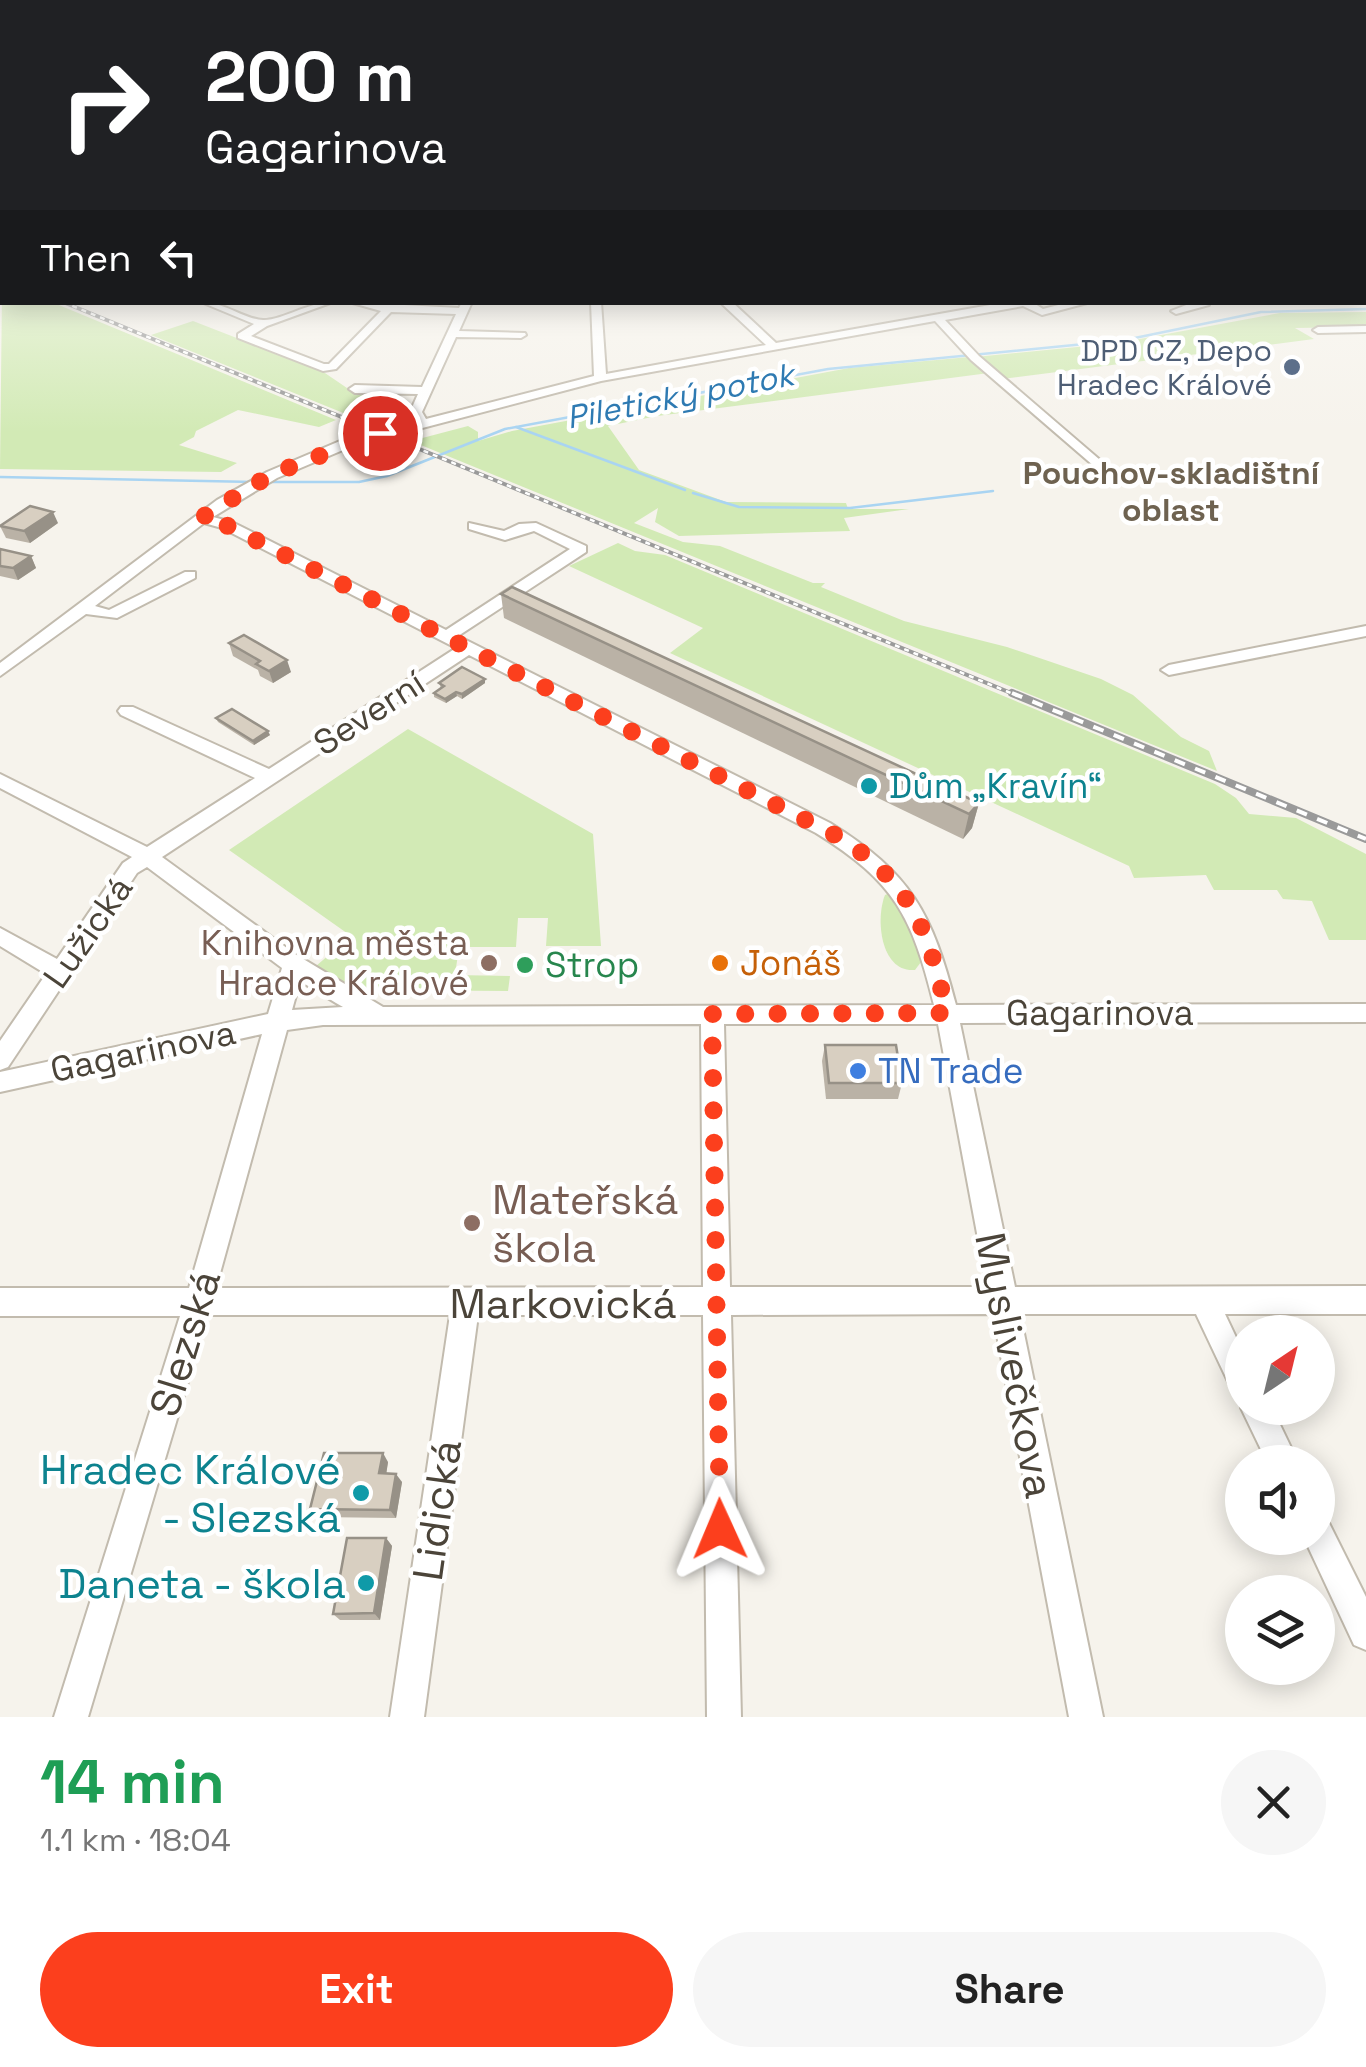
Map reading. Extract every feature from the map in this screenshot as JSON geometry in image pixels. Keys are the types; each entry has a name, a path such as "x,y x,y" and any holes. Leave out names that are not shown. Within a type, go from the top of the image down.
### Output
{"street":[{"path":"214,305 263,324"},
{"path":"319,305 263,324 242,336 322,368 332,367 388,309"},
{"path":"369,305 388,309 464,307 416,412 421,421"},
{"path":"596,305 600,378"},
{"path":"728,305 774,346"},
{"path":"1030,305 1042,312 1073,305"},
{"path":"1176,311 1204,305"},
{"path":"0,671 242,491 272,474 345,444 421,421 600,378 983,306"},
{"path":"937,317 971,354 1108,475"},
{"path":"1318,330 1366,329"},
{"path":"452,334 521,335"},
{"path":"355,389 426,391"},
{"name":"Severní","path":"201,518 226,525 823,828 892,879 915,909 930,942 947,1013"},
{"name":"Severní","path":"446,637 581,548 536,527 524,527 504,536 474,526"},
{"path":"82,608 111,615 190,575"},
{"path":"1168,670 1366,631"},
{"name":"Severní","path":"147,857 468,648"},
{"path":"127,711 270,777"},
{"path":"0,780 147,857 293,967 379,1015"},
{"name":"Lužická","path":"0,1060 130,868 147,857"},
{"path":"0,936 60,971"},
{"name":"Slezská","path":"71,1717 198,1303 293,967"},
{"name":"Myslivečkova","path":"947,1013 1086,1717"},
{"name":"Gagarinova","path":"0,1082 280,1021 379,1015 1366,1013"},
{"path":"712,1014 724,1717"},
{"path":"1204,1300 1225,1344"},
{"name":"Markovická","path":"0,1302 1366,1300"},
{"name":"Lidická","path":"407,1717 466,1304"},
{"path":"1328,1555 1366,1634"}],"green space":[{"path":"2,305 59,305 336,420 319,427 238,410 196,431 194,437 179,445 237,463 221,472 0,469"},
{"path":"1366,312 1366,327 1295,328 1314,339 1002,379 975,357 1118,343 1280,313"},
{"path":"193,321 322,371 347,388 384,400 384,411 363,421 151,335"},
{"path":"969,357 989,373 657,416 608,426 639,470 726,502 846,503 848,509 909,509 844,518 850,531 679,536 655,522 658,508 634,523 683,542 720,546 813,583 825,583 821,587 904,621 1007,647 1101,679 1133,695 1181,737 1209,751 1217,771 411,441 468,426 478,432 478,441 512,431 849,368"},
{"path":"618,543 635,551 665,555 1215,784 1236,798 1249,814 1296,818 1366,854 1366,940 1329,940 1312,901 1283,899 1277,890 1214,890 1206,875 1134,878 1129,866 670,653 703,628 569,566"},
{"path":"408,729 593,834 601,946 546,946 548,918 518,918 516,947 459,947 455,975 510,976 508,991 367,990 346,984 316,966 351,936 229,850"},
{"path":"885,895 895,895 924,958 915,970 895,963 884,943 882,906"}],"building":[{"path":"30,506 53,512 24,531 0,526"},
{"path":"0,549 31,556 13,568 0,566"},
{"path":"512,587 979,803 969,814 501,594"},
{"path":"244,635 287,660 269,671 256,664 260,661 229,643"},
{"path":"462,667 485,679 462,694 456,692 445,699 434,693 444,686 439,683"},
{"path":"232,709 268,731 253,741 216,718"},
{"path":"825,1045 896,1045 902,1083 829,1083"},
{"name":"Hradec Králové - Slezská","path":"324,1453 383,1453 379,1473 396,1474 390,1510 310,1509"},
{"name":"Daneta - škola","path":"347,1538 386,1538 374,1613 333,1614"}],"waterway":[{"name":"Piletický potok","path":"270,482 359,482 387,476 505,429 828,369 1125,340 1261,312 1366,309"},
{"path":"516,427 685,490"},
{"name":"Piletický potok","path":"0,477 255,482"},
{"path":"693,493 739,507 850,508 993,491"}],"railway":[{"path":"70,305 1018,696"},
{"path":"1012,693 1366,839"}],"place":[{"name":"DPD CZ, Depo Hradec Králové","path":"1292,367"},
{"name":"Dům „Kravín“","path":"869,786"},
{"name":"Knihovna města Hradce Králové","path":"489,963"},
{"name":"Jonáš","path":"720,963"},
{"name":"Strop","path":"525,965"},
{"name":"TN Trade","path":"858,1071"},
{"name":"Mateřská škola","path":"472,1223"},
{"name":"Hradec Králové - Slezská","path":"361,1493"},
{"name":"Daneta - škola","path":"366,1583"}],"district":[{"name":"Pouchov-skladištní oblast","path":"1171,492"}],"route":[{"path":"380,433 272,474 201,518 226,525 841,838 892,879 909,899 930,942 947,1013 712,1014 720,1529"}]}
